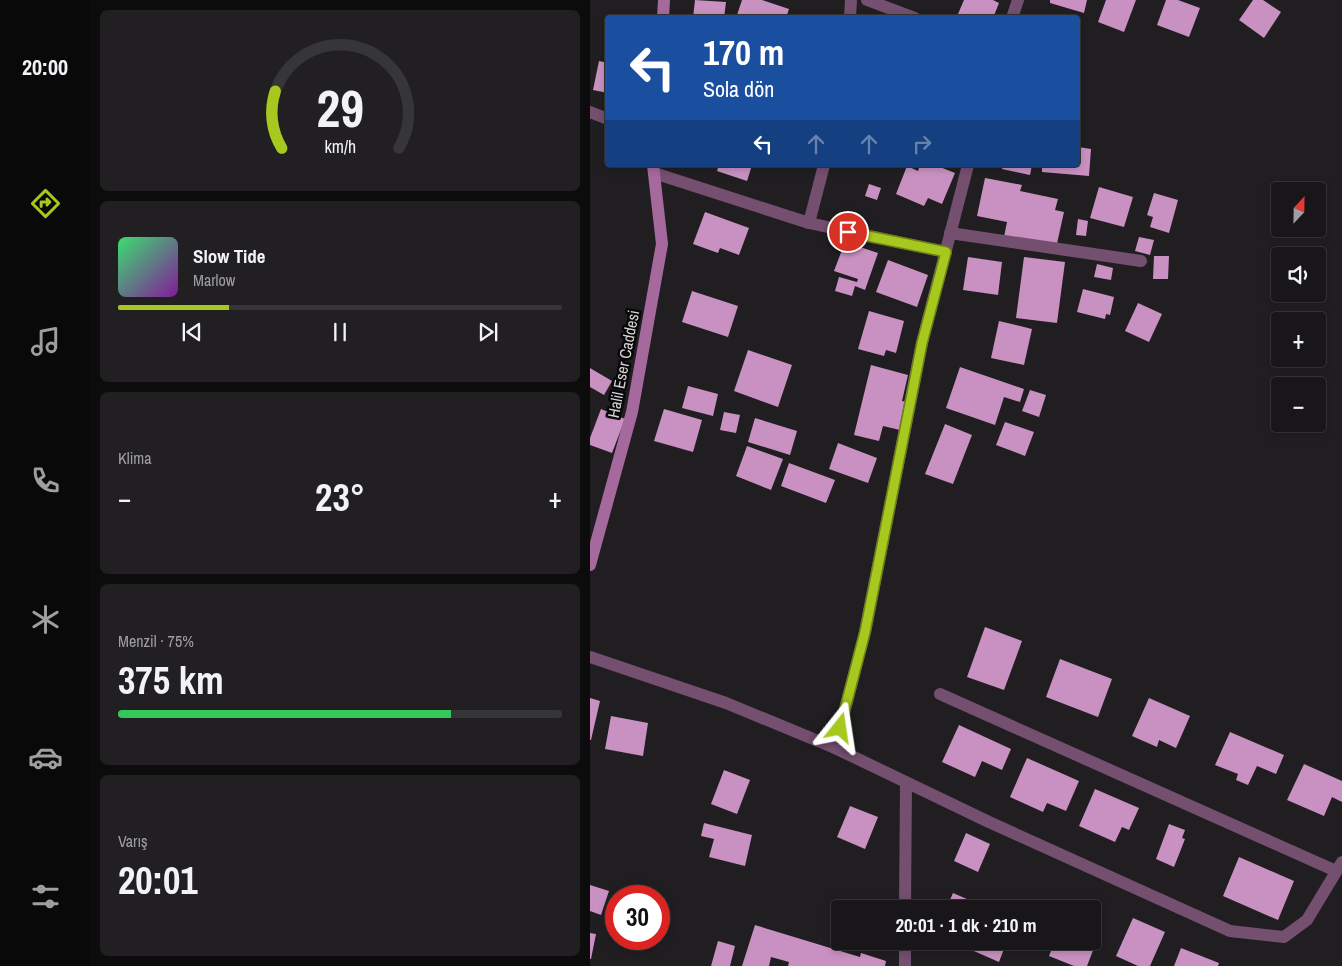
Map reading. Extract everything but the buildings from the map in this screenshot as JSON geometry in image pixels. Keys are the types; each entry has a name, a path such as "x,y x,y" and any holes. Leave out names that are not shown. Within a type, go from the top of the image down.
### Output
{"street":[{"path":"663,15 664,0"},
{"path":"850,15 851,0"},
{"path":"867,0 907,15"},
{"path":"1013,15 1018,0"},
{"path":"590,112 605,118"},
{"path":"809,223 823,167"},
{"path":"835,748 865,632 922,343 967,167"},
{"path":"653,169 809,223 946,252"},
{"name":"Halil Eser Caddesi","path":"590,565 632,412 662,244 653,169"},
{"path":"950,233 1141,261"},
{"path":"590,657 726,703 835,748 1230,931 1284,937 1307,920 1339,867 940,694"},
{"path":"905,900 906,782"},
{"path":"905,950 905,966"}],"route":[{"path":"840,728 865,632 922,343 946,252 848,232"}]}
